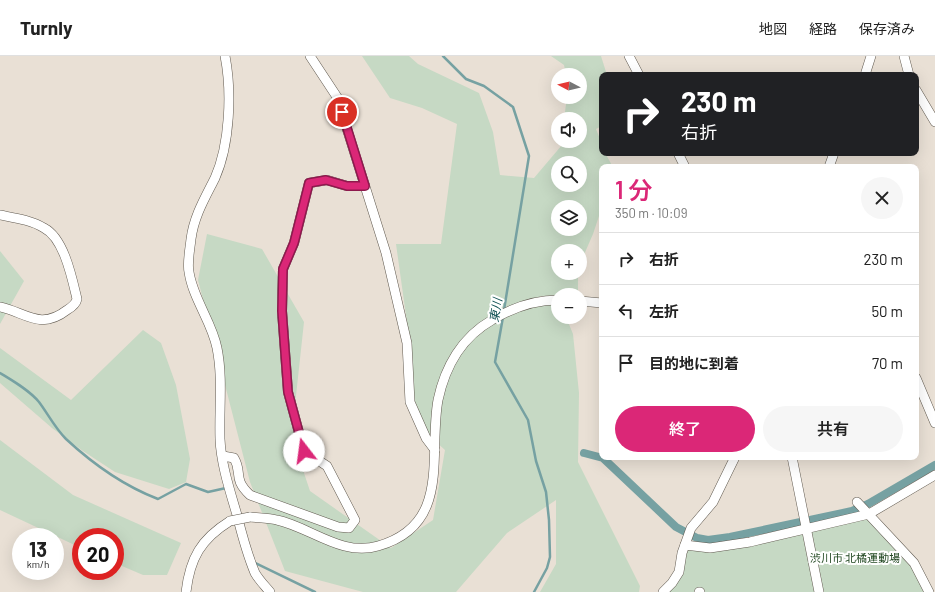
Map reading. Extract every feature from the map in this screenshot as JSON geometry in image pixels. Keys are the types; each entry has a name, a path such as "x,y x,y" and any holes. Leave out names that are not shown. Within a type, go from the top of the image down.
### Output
{"street":[{"path":"225,56 229,74 230,102 226,136 215,176 198,210 191,238 188,271 196,294 216,340 219,358 222,402 220,440 227,483 248,554 256,574 270,592"},
{"path":"310,56 337,97 386,253 407,343 410,402 426,438 435,450"},
{"path":"629,56 637,72"},
{"path":"866,72 871,56"},
{"path":"904,56 908,72"},
{"path":"919,95 935,122"},
{"path":"223,456 234,458 238,479 242,488 250,495 338,528 349,528 355,520 327,466 304,451 288,392 282,311 283,269 294,243 309,183 326,180 347,186 365,186"},
{"path":"0,215 44,227 51,232 58,240 62,249 77,299 76,302 65,312 47,319 28,318 0,307"},
{"path":"186,592 191,567 203,542 215,530 230,521 250,517 278,520 331,542 362,548 377,547 405,534 422,516 432,488 438,402 442,386 452,361 459,350 478,328 518,308 541,301 551,300"},
{"path":"587,302 599,303"},
{"path":"919,385 935,423"},
{"path":"663,592 672,583 679,572 685,543 691,528 713,502 734,460"},
{"path":"793,460 819,592"},
{"path":"685,543 710,548 869,514 935,475"},
{"path":"857,502 914,563 929,592"}],"green space":[{"path":"362,56 409,56 418,64 479,93 493,132 500,175 534,178 551,158 551,192 587,192 587,156 553,156 559,148 587,148 587,112 565,112 566,104 587,104 587,68 565,68 564,65 551,56 601,56 606,72 599,72 599,128 596,129 599,136 599,156 607,156 611,164 599,164 599,216 587,248 587,244 551,244 551,280 578,280 578,288 551,288 551,296 540,296 541,301 551,303 551,324 569,324 573,334 579,393 578,462 640,586 639,592 540,592 556,564 556,500 507,533 456,592 363,592 285,571 250,482 198,280 207,234 262,249 304,322 295,405 297,452 310,491 391,548 433,520 445,450 425,432 412,402 410,344 396,244 441,244 457,124 422,108 390,98"},
{"path":"0,251 24,281 0,324"},
{"path":"143,330 161,343 176,385 190,459 186,482 169,489 115,472 52,428 0,383 0,348 71,400"},
{"path":"0,440 73,495 181,543 167,575 143,575 124,567 124,528 72,528 72,544 64,540 64,528 38,528 0,510"},
{"name":"渋川市 北橘運動場","path":"867,518 908,560 926,592 667,592 689,547 713,550"}],"waterway":[{"name":"東川","path":"443,56 466,79 484,86 513,107 529,156 504,310"},
{"name":"東川","path":"503,317 495,362 528,420 536,461 546,492 549,520 550,557 547,568 534,592"},
{"path":"0,373 31,394 39,402 62,435 76,448 109,474 133,488 158,499 186,484 208,492 226,488"},
{"path":"584,453 599,457"},
{"path":"605,460 676,527 697,538 708,540 730,537 852,511 868,504 935,465"},
{"path":"253,562 315,592"}],"route":[{"path":"304,451 288,392 282,311 283,269 294,243 309,183 316,180 326,180 347,186 365,186 342,112"}]}
